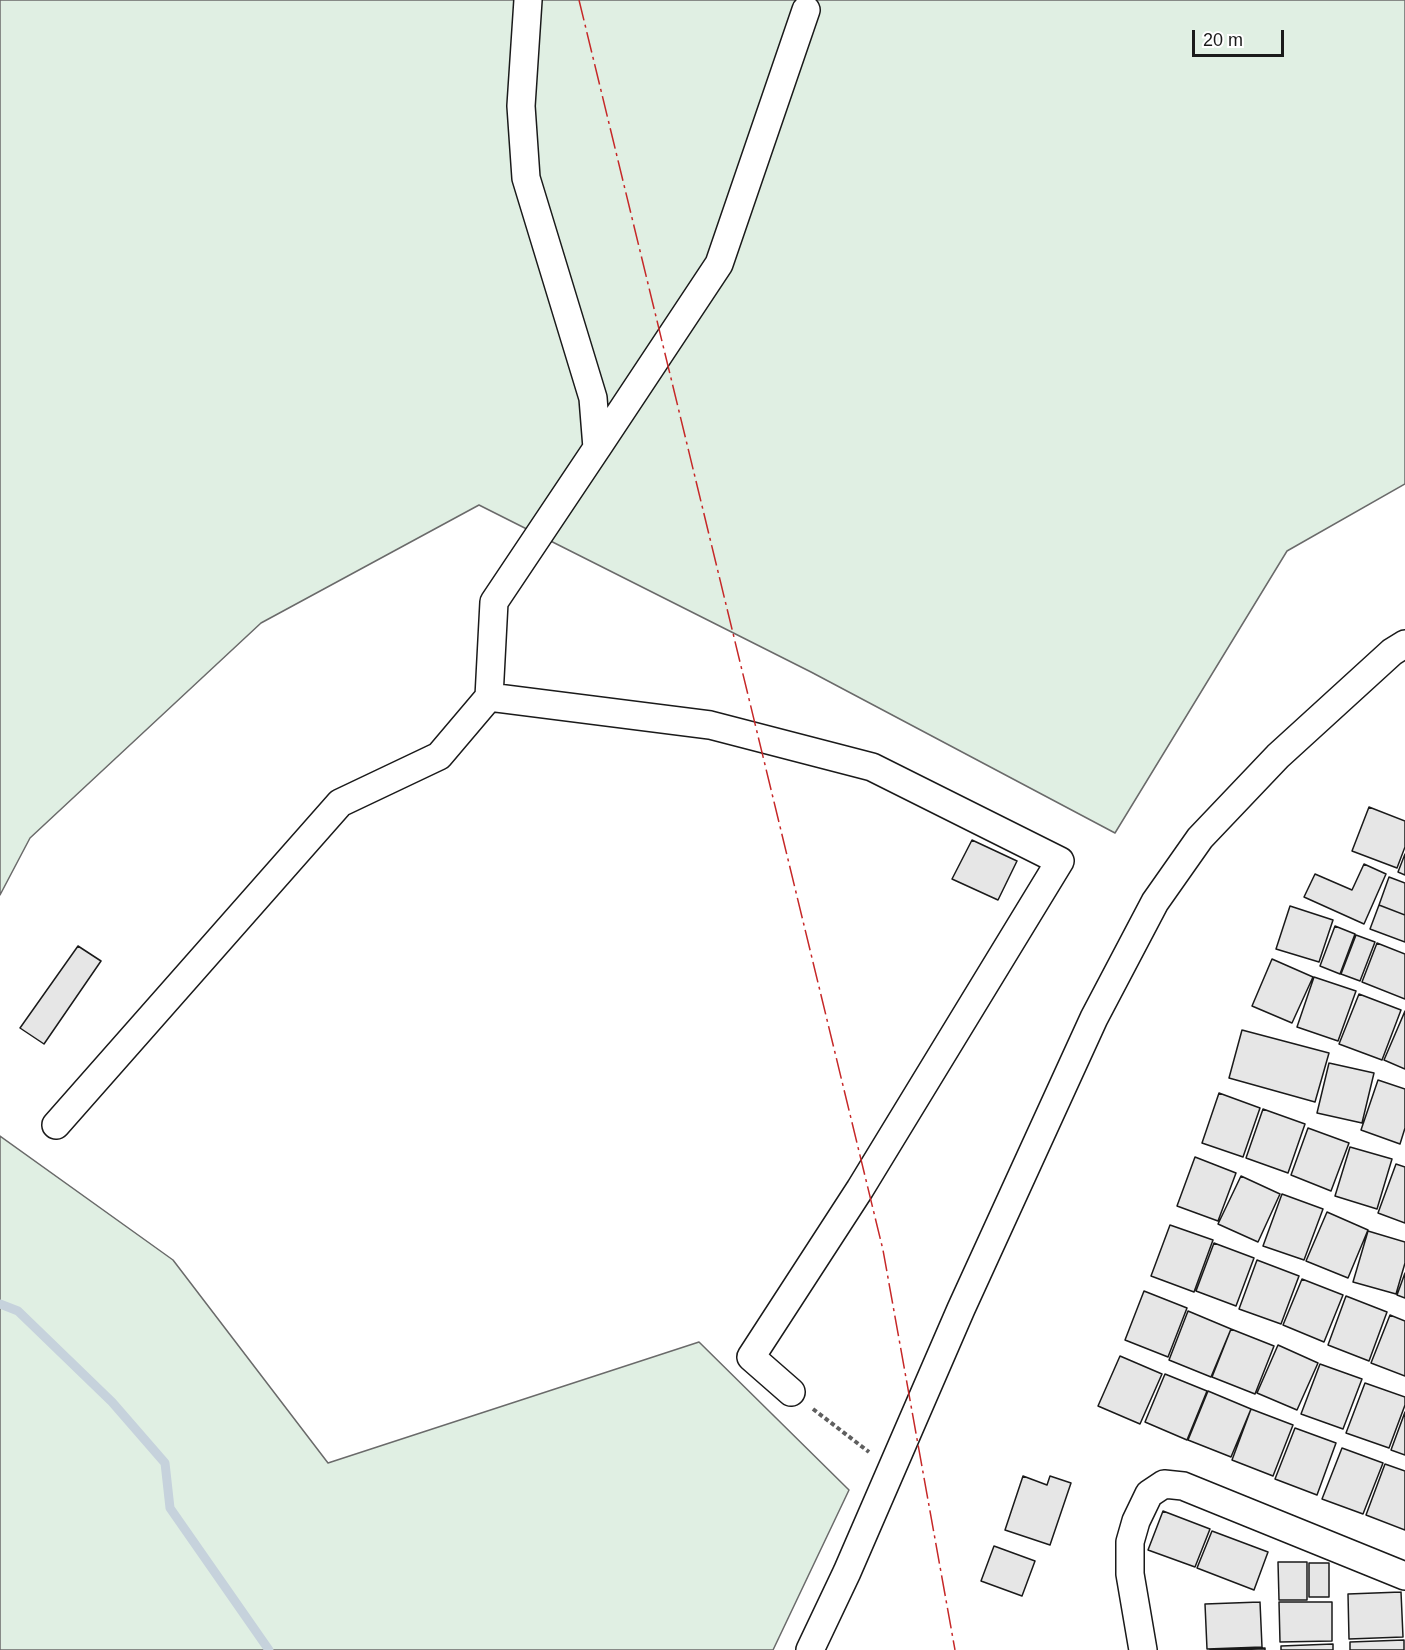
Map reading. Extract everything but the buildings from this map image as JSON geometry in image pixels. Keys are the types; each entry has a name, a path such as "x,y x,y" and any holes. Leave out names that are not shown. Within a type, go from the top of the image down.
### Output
{"street":[{"path":"528,0 520,106 526,178 593,398 597,448"},
{"path":"56,1125 340,803 439,756 489,697 494,602 719,264 806,10"},
{"path":"810,1650 961,1309 1094,1018 1155,902 1200,838 1278,756 1392,652 1405,644"},
{"path":"489,697 710,726 872,767 1060,861 860,1190 751,1357 791,1392"},
{"path":"1143,1650 1130,1574 1130,1542 1136,1521 1149,1494 1164,1484 1183,1486 1405,1576"}],"path":[{"path":"791,1392 891,1469"}],"green space":[{"path":"0,0 1405,0 1405,484 1287,551 1115,833 811,672 479,505 261,623 30,838 0,895"},
{"path":"0,1136 173,1260 328,1463 699,1342 849,1490 773,1650 0,1650"}],"waterway":[{"path":"0,1304 18,1311 112,1402 165,1463 170,1508 269,1650"}],"power":[{"path":"579,0 883,1250 955,1650"}]}
